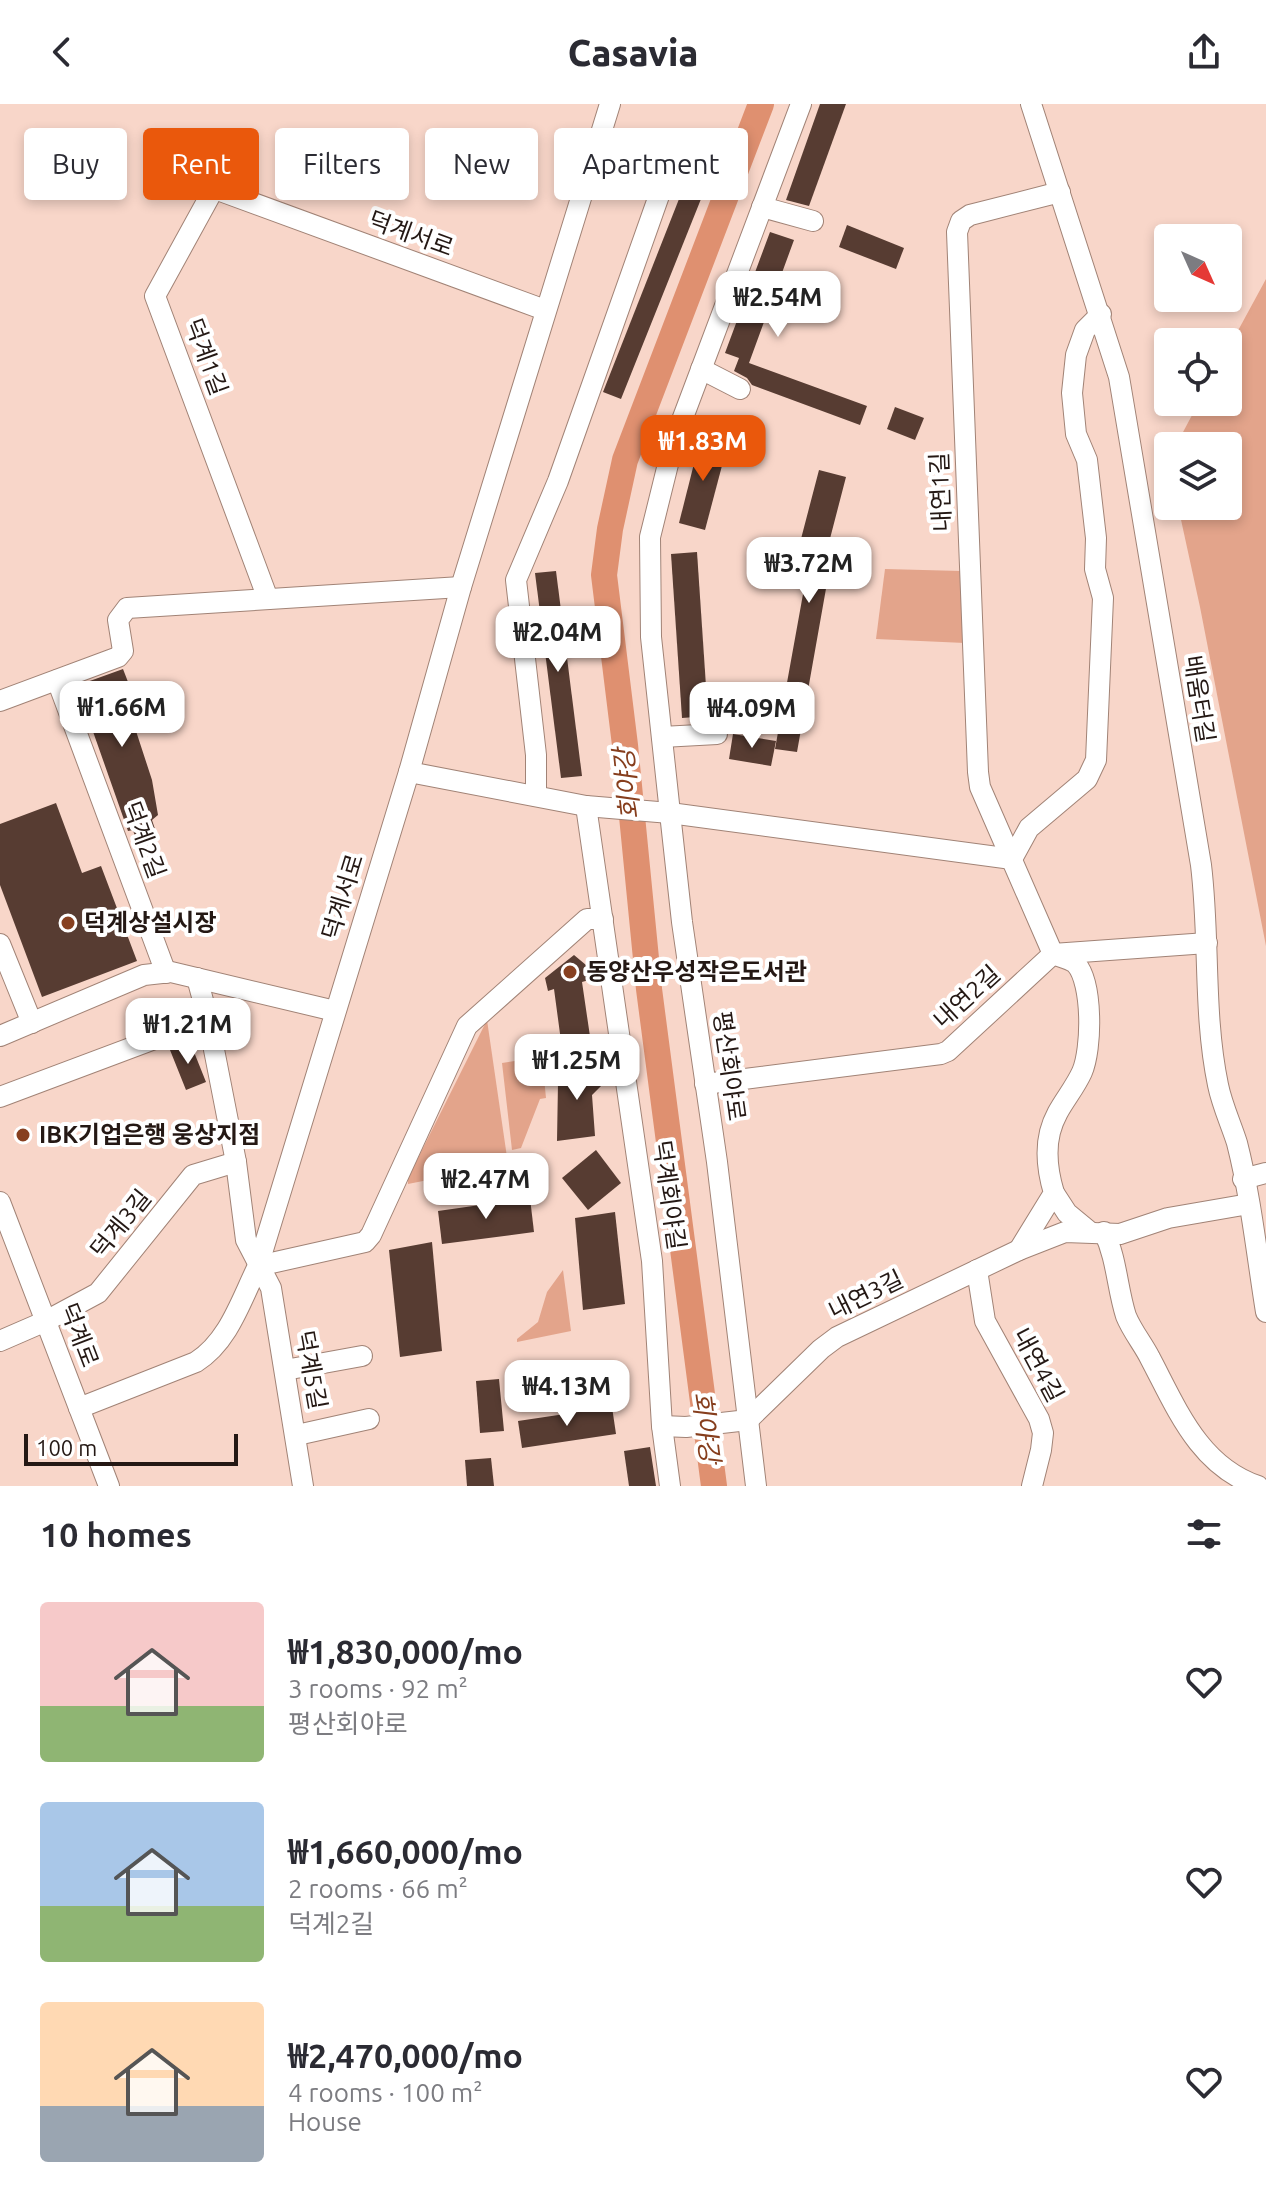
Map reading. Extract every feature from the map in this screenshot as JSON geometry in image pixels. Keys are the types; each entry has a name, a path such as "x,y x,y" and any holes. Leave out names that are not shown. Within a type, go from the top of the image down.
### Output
{"street":[{"name":"덕계서로","path":"79,1408 208,1355 226,1331 258,1266 409,772 461,587 610,104"},
{"name":"평산회야로","path":"756,1486 740,1421 705,1084 661,812 662,737 651,637 650,537 673,444 801,104"},
{"name":"배움터길","path":"1031,104 1119,377 1201,865 1209,1026 1218,1087 1237,1144 1266,1312"},
{"name":"내연1길","path":"1053,954 980,787 978,772 957,232 961,221 970,215 1060,192"},
{"name":"덕계1길","path":"209,200 155,296 268,599"},
{"name":"덕계서로","path":"245,200 545,310"},
{"path":"536,796 536,755 516,580 558,481 657,200"},
{"path":"762,207 813,221"},
{"path":"409,772 594,807 661,812 1012,859 1029,828 1087,779 1096,760 1103,598 1095,569 1096,538 1087,460 1076,434 1072,393 1076,355 1085,330 1101,314"},
{"path":"701,369 740,389"},
{"path":"0,701 118,657 123,651 118,620 127,608 461,587"},
{"name":"덕계2길","path":"57,680 166,973"},
{"path":"662,737 717,734"},
{"name":"덕계회야길","path":"594,807 603,919 652,1261 662,1426 670,1486"},
{"path":"197,978 236,1162 246,1240 258,1266 365,1242 371,1235 467,1026 587,919 603,919"},
{"path":"1053,954 1207,943"},
{"path":"0,944 32,1023"},
{"path":"1053,954 1074,962 1082,973 1088,991 1083,1070 1059,1107 1050,1133 1048,1174 1054,1193 1067,1213 1097,1232 1112,1249 1126,1316 1175,1407 1200,1446 1228,1472 1258,1486"},
{"name":"내연2길","path":"705,1084 941,1054 948,1051 1053,954"},
{"path":"0,1036 144,975 166,973 335,1011"},
{"path":"0,1097 208,1019"},
{"name":"덕계3길","path":"0,1341 98,1293 193,1175 236,1162"},
{"path":"1243,1179 1266,1173"},
{"path":"1019,1250 1054,1193"},
{"name":"덕계로","path":"0,1202 109,1486"},
{"name":"내연3길","path":"740,1421 837,1337 1019,1250 1065,1232 1120,1234 1168,1218 1249,1204"},
{"name":"덕계5길","path":"258,1266 271,1288 303,1486"},
{"name":"내연4길","path":"977,1270 985,1321 1039,1419 1043,1433 1032,1486"},
{"path":"285,1370 362,1356"},
{"path":"297,1435 369,1419"},
{"path":"662,1426 686,1427 740,1421"}],"shaded area":[{"path":"1266,279 1266,946 1181,520 1242,520 1242,432 1183,432 1192,416 1242,416 1242,328 1239,328"},
{"path":"885,569 961,571 965,643 876,639"},
{"path":"487,1020 508,1164 408,1184 408,1178"},
{"path":"542,1057 546,1098 540,1099 521,1148 512,1150 502,1063"},
{"path":"563,1270 571,1331 517,1342 538,1322 547,1292"}],"building":[{"path":"820,104 846,104 809,206 786,200"},
{"path":"679,200 701,200 621,399 603,392"},
{"path":"847,225 904,248 896,269 839,247"},
{"path":"770,232 794,240 749,363 867,406 860,425 752,385 747,378 734,371 739,358 725,353"},
{"path":"895,407 924,418 915,440 887,429"},
{"path":"701,436 728,443 705,530 679,523"},
{"path":"819,470 846,477 819,581 827,583 797,752 775,749 809,561 796,558"},
{"path":"697,552 708,716 682,718 671,554"},
{"path":"556,571 582,776 561,778 535,573"},
{"path":"123,669 145,726 136,731 152,780 158,815 152,820 156,832 136,840 133,830 128,831 78,689 88,686 87,682"},
{"path":"733,734 776,741 771,766 729,759"},
{"name":"덕계상설시장","path":"56,803 82,873 101,866 137,961 42,997 0,885 0,824"},
{"path":"574,955 586,965 589,980 582,982 592,1050 563,1056 554,989 548,991 545,978"},
{"path":"190,1042 206,1082 186,1090 170,1050"},
{"path":"583,1059 606,1081 592,1095 595,1136 557,1141 558,1083"},
{"path":"596,1150 621,1183 588,1210 562,1178"},
{"path":"530,1198 534,1232 442,1244 438,1211"},
{"path":"615,1212 625,1304 583,1310 575,1218"},
{"path":"432,1242 442,1351 400,1357 389,1250"},
{"path":"499,1379 504,1431 480,1433 476,1381"},
{"path":"612,1407 616,1434 522,1448 518,1421"},
{"path":"650,1447 656,1486 629,1486 624,1451"},
{"path":"491,1458 494,1486 467,1486 465,1460"}],"waterway":[{"name":"회야강","path":"714,1486 649,989 625,745 604,575 625,460 761,104"}],"place":[{"name":"덕계상설시장","path":"68,923"},
{"name":"동양산우성작은도서관","path":"570,972"},
{"name":"IBK기업은행 웅상지점","path":"23,1135"}]}
